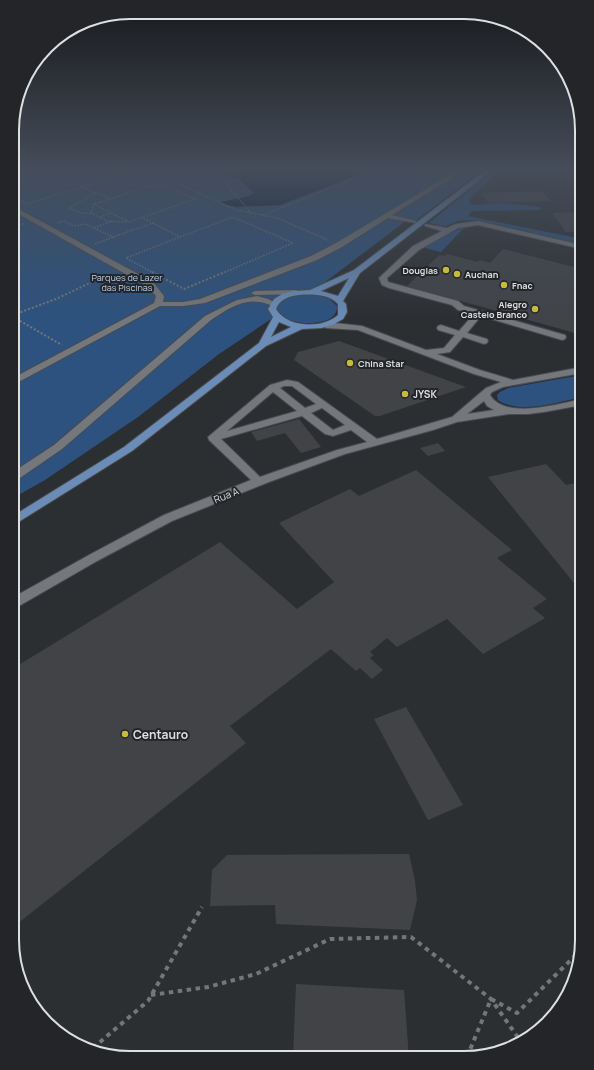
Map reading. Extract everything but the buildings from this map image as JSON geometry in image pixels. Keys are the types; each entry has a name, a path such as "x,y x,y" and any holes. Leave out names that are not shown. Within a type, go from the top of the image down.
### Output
{"main road":[{"path":"312,292 357,272 426,219"},
{"path":"339,301 357,272"},
{"path":"296,292 312,292 328,294 339,301 342,305 342,314 339,318 326,324 301,326 291,325 277,317 272,309 274,304 282,297 296,292"},
{"path":"263,344 277,317"},
{"path":"19,518 128,449 263,344 301,326"}],"street":[{"path":"33,219 150,284 160,296 158,304"},
{"path":"19,379 158,304 183,304 202,300 314,258 382,219"},
{"path":"400,219 414,222"},
{"path":"562,337 461,308 455,303 392,286 385,283 383,278 416,248 456,226 478,223 575,245"},
{"path":"427,225 447,230"},
{"path":"208,318 215,308 237,297 259,293 296,292"},
{"path":"19,473 58,447 208,318 225,307 248,298 266,300 274,304"},
{"path":"423,352 441,352 448,350 480,313"},
{"path":"342,314 359,328"},
{"path":"326,324 359,328 477,372 512,382"},
{"path":"441,328 484,341"},
{"path":"452,346 452,356 459,365"},
{"path":"477,372 487,392 486,400 493,406 508,410 532,411 575,403"},
{"name":"Rua A","path":"455,419 487,392 500,385 575,372"},
{"path":"213,438 214,435 273,387 282,383 291,382 376,443"},
{"path":"273,387 329,432 333,433 353,426"},
{"path":"213,438 304,412 323,404"},
{"name":"Rua A","path":"19,602 93,558 168,518 259,482 341,452 429,428 455,419 508,410"},
{"path":"213,438 259,482"}],"path":[{"path":"103,219 107,221 129,222 137,219"},
{"path":"123,219 129,222"},
{"path":"146,219 180,237"},
{"path":"228,219 126,258 184,289 293,243 237,219"},
{"path":"279,219 339,245"},
{"path":"56,224 64,221 74,226 85,224 113,237"},
{"path":"94,228 112,221"},
{"path":"93,245 153,223"},
{"path":"19,314 56,300 94,282"},
{"path":"19,320 71,351"},
{"path":"96,1045 148,1001 202,906"},
{"path":"152,995 208,987 256,974 330,939 411,937 492,999 517,1013 574,957"},
{"path":"492,999 518,1037"},
{"path":"470,1051 492,999"}],"green space":[{"name":"Parques de Lazer das Piscinas","path":"19,219 418,219 414,222 407,220 316,289 320,295 328,298 337,306 336,312 332,317 320,322 306,323 289,320 280,313 219,354 138,417 45,480 19,495"},
{"path":"434,219 483,219 575,238 575,242 475,220 458,221 445,226 429,223"},
{"path":"464,226 472,226 463,229 441,252 421,247 448,232 451,233"},
{"path":"575,376 575,399 551,404 517,407 498,400 497,395 508,388"}],"place":[{"name":"Douglas","path":"446,270"},
{"name":"Auchan","path":"457,274"},
{"name":"Fnac","path":"504,285"},
{"name":"Alegro Castelo Branco","path":"535,309"},
{"name":"China Star","path":"350,363"},
{"name":"JYSK","path":"405,394"},
{"name":"Centauro","path":"125,734"}]}
